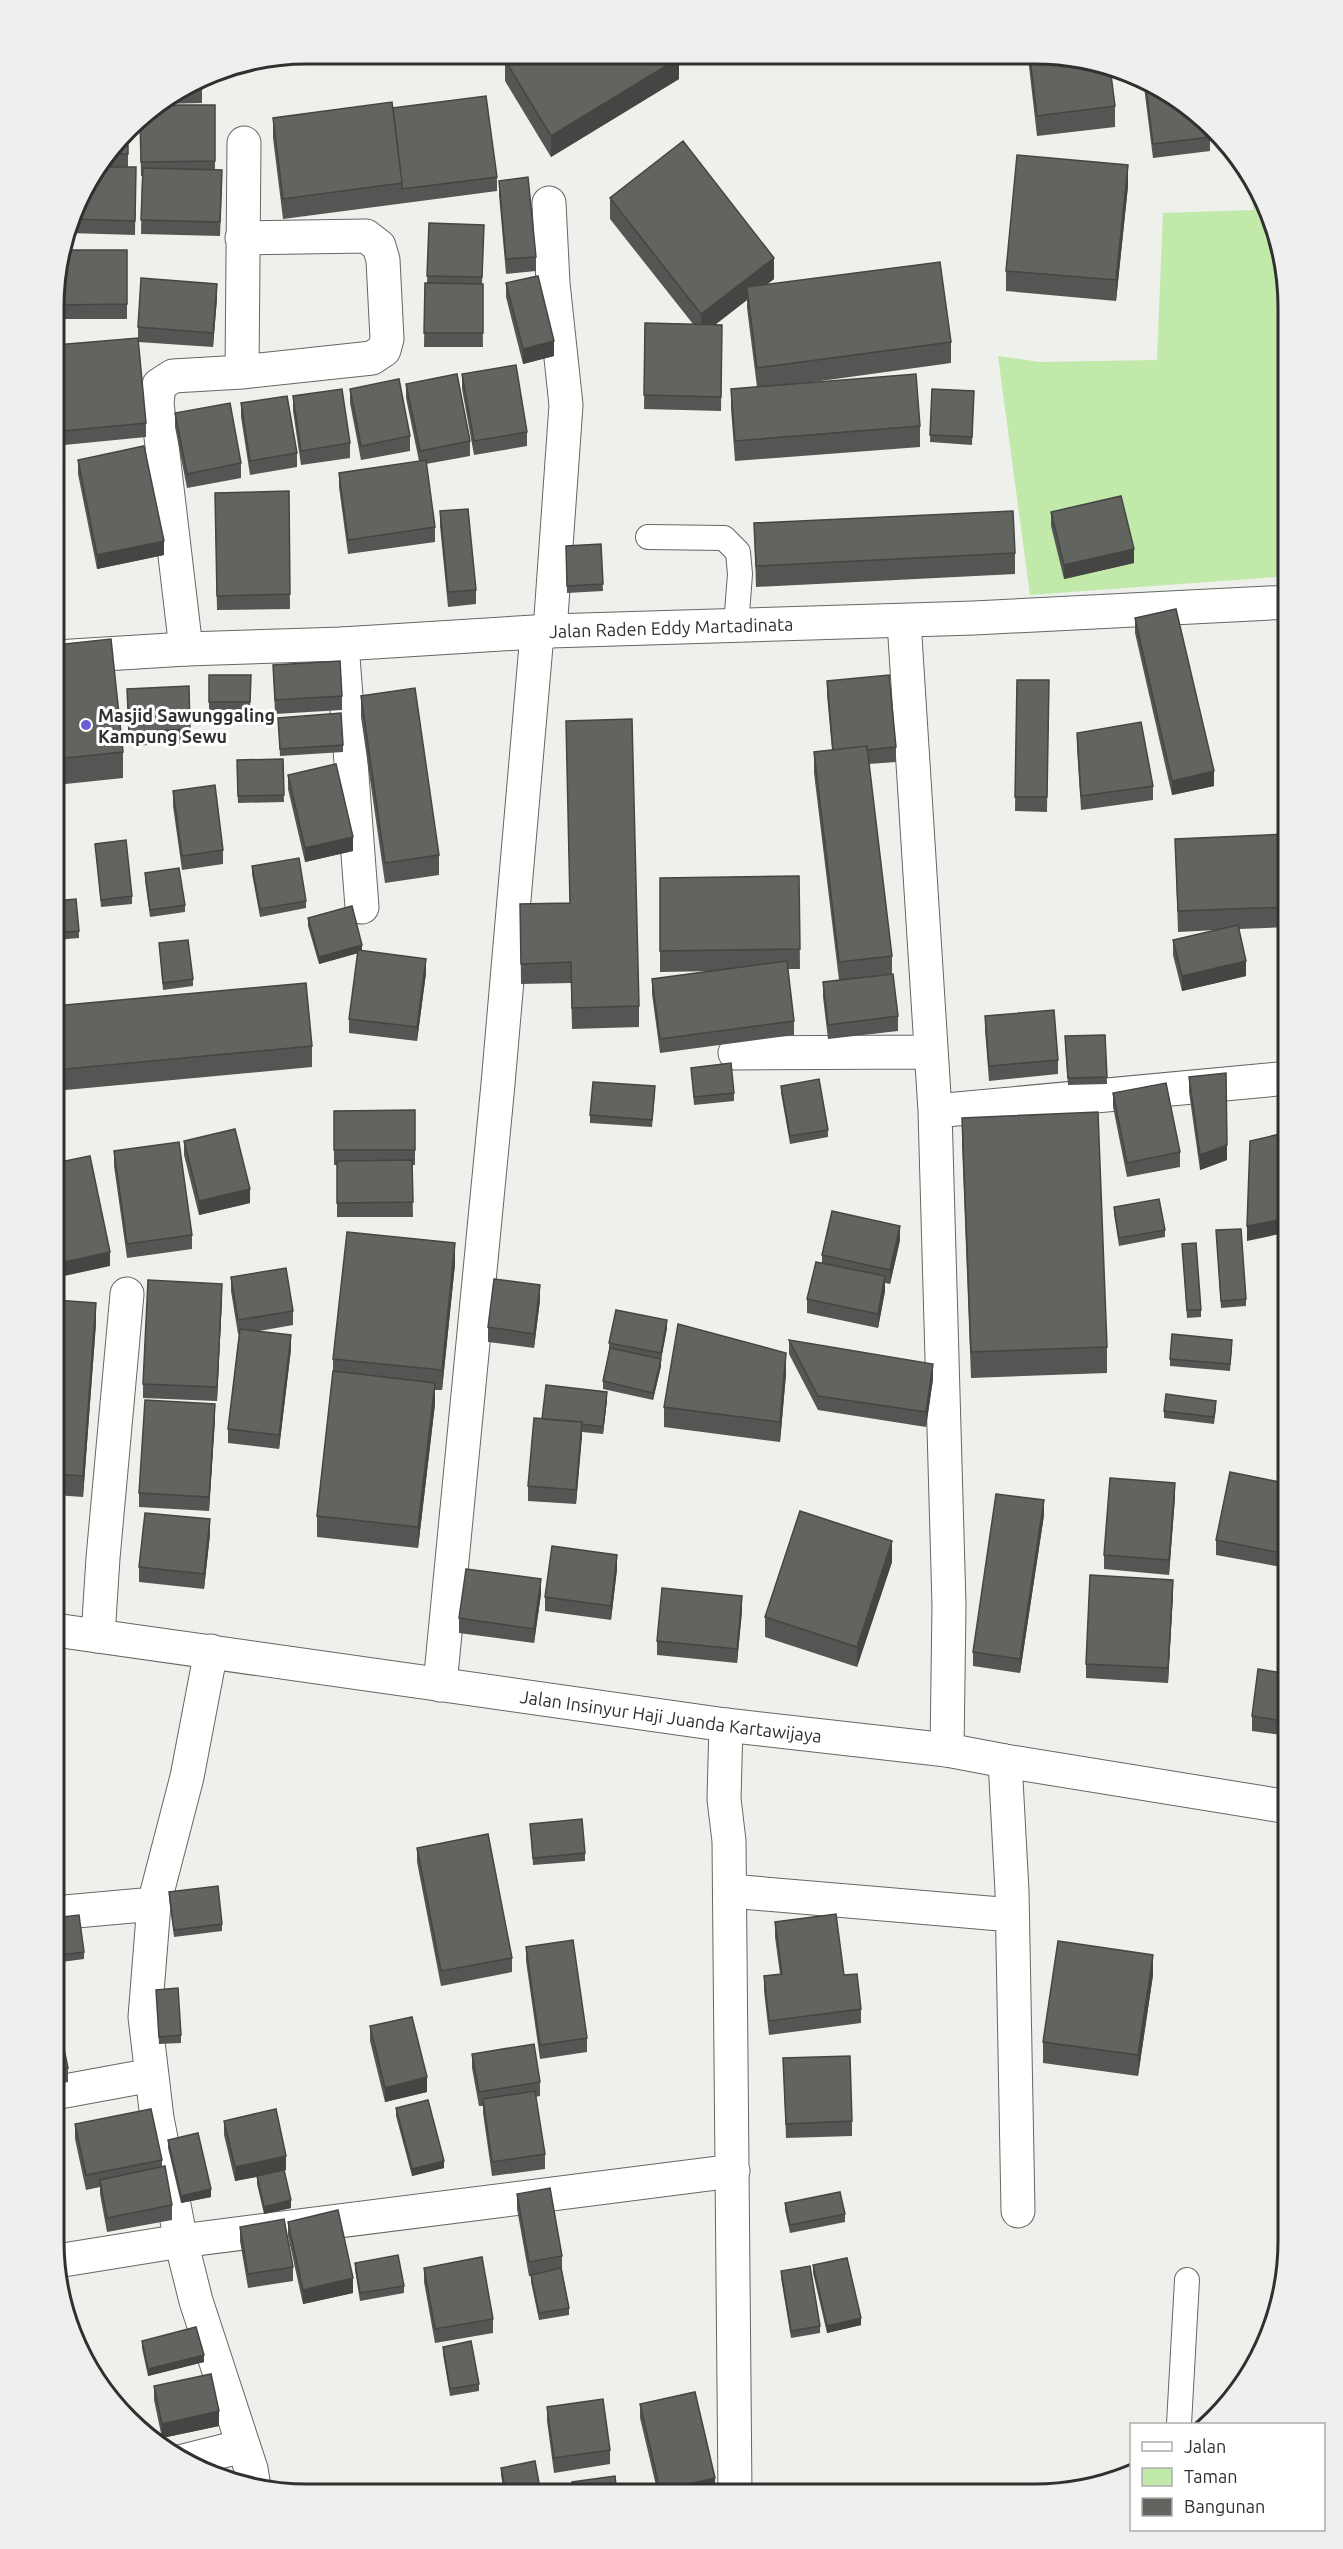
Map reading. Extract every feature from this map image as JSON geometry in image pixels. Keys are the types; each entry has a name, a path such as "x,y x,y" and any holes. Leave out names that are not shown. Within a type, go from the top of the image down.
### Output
{"street":[{"path":"242,372 244,144"},
{"path":"440,1685 566,405 553,283 549,203"},
{"path":"186,649 157,403 159,385 173,376 242,372 372,358 384,350 387,339 383,260 379,246 366,236 242,238"},
{"name":"Jalan Raden Eddy Martadinata","path":"64,657 544,633 904,621 1278,603"},
{"path":"904,621 935,1111 949,1605 947,1750"},
{"path":"342,644 362,907"},
{"path":"735,1053 930,1052"},
{"path":"935,1111 1278,1079"},
{"path":"98,1636 127,1294"},
{"name":"Jalan Insinyur Haji Juanda Kartawijaya","path":"64,1631 726,1725 947,1750 1278,1804"},
{"path":"211,1651 187,1777 154,1904 145,2016 157,2118 181,2241 196,2301 252,2478"},
{"path":"726,1725 724,1799 729,1841 730,1891 735,2484"},
{"path":"1005,1761 1012,1903 1018,2211"},
{"path":"730,1891 1012,1903"},
{"path":"64,1912 154,1904"},
{"path":"64,2091 152,2074"},
{"path":"65,2260 181,2241 733,2170"},
{"path":"197,2458 243,2446"}],"lane":[{"path":"648,537 724,538 738,552 740,574 736,626"},
{"path":"1179,2423 1187,2280"}],"green space":[{"path":"1252,197 1266,229 1274,260 1278,291 1278,577 1030,595 998,356 1040,362 1157,360 1163,213 1253,210"}],"building":[{"path":"507,64 669,64 551,136"},
{"path":"1031,64 1083,69 1111,76 1115,106 1037,116"},
{"path":"1147,92 1171,105 1208,137 1153,144"},
{"path":"486,96 497,177 402,189 393,108"},
{"path":"392,102 402,183 283,199 273,118"},
{"path":"172,105 215,105 215,161 141,162 140,132 159,115"},
{"path":"683,141 774,258 701,314 610,198"},
{"path":"128,144 128,154 119,154"},
{"path":"1017,155 1128,165 1116,280 1006,271"},
{"path":"109,167 136,167 135,221 81,219"},
{"path":"143,168 222,170 220,222 141,220"},
{"path":"528,177 536,257 506,259 499,181"},
{"path":"429,223 484,225 482,277 427,276"},
{"path":"72,250 127,250 127,304 64,305"},
{"path":"940,262 951,342 757,368 747,287"},
{"path":"538,276 554,341 523,349 506,283"},
{"path":"141,278 217,284 213,333 138,327"},
{"path":"425,283 483,284 483,333 424,333"},
{"path":"645,323 722,325 721,397 644,395"},
{"path":"138,338 146,423 64,431 64,344"},
{"path":"516,365 527,432 474,441 462,374"},
{"path":"457,374 470,441 420,451 406,384"},
{"path":"916,374 920,426 735,441 731,389"},
{"path":"399,379 410,436 361,446 350,389"},
{"path":"342,389 350,443 301,451 293,396"},
{"path":"932,389 974,391 972,437 930,435"},
{"path":"287,396 297,453 250,461 241,403"},
{"path":"230,403 241,463 187,474 175,413"},
{"path":"144,446 164,541 97,555 78,460"},
{"path":"426,460 435,527 348,540 339,473"},
{"path":"289,491 290,594 217,596 215,493"},
{"path":"1121,496 1134,549 1064,565 1051,512"},
{"path":"468,509 476,590 448,592 440,511"},
{"path":"1013,511 1015,553 756,566 754,523"},
{"path":"601,544 603,584 567,586 566,546"},
{"path":"1176,609 1214,771 1172,781 1135,618"},
{"name":"Masjid Sawunggaling Kampung Sewu","path":"111,639 123,752 64,758 64,644"},
{"path":"340,661 342,696 275,700 273,665"},
{"path":"209,675 251,675 250,702 209,702"},
{"path":"889,675 896,747 867,750 867,746 833,750 827,681"},
{"path":"1017,680 1049,680 1047,797 1015,797"},
{"path":"189,686 190,729 129,732 127,689"},
{"path":"415,688 439,855 385,863 361,696"},
{"path":"341,713 343,745 280,749 278,718"},
{"path":"632,719 639,1006 572,1008 571,962 521,964 520,904 570,903 566,721"},
{"path":"1141,722 1153,786 1081,796 1077,733"},
{"path":"867,746 892,956 839,962 814,752"},
{"path":"283,759 284,795 238,796 237,760"},
{"path":"336,764 353,837 305,848 288,775"},
{"path":"215,785 223,850 182,856 173,791"},
{"path":"1278,834 1278,907 1178,911 1175,839"},
{"path":"126,840 132,896 101,900 95,844"},
{"path":"299,858 306,901 260,909 252,866"},
{"path":"179,868 185,905 150,910 145,873"},
{"path":"799,876 800,949 660,951 660,878"},
{"path":"76,899 79,931 64,932 64,900"},
{"path":"352,906 362,945 319,957 308,918"},
{"path":"1238,925 1246,961 1182,976 1173,940"},
{"path":"188,940 193,979 163,983 159,943"},
{"path":"358,950 426,959 417,1027 349,1019"},
{"path":"787,961 794,1021 660,1039 652,979"},
{"path":"893,974 898,1016 828,1025 823,982"},
{"path":"306,983 312,1046 64,1069 64,1005"},
{"path":"1054,1010 1058,1060 989,1066 985,1016"},
{"path":"1105,1035 1107,1077 1068,1078 1065,1036"},
{"path":"731,1063 734,1093 694,1097 691,1068"},
{"path":"1226,1073 1227,1145 1200,1155 1189,1077"},
{"path":"819,1079 828,1130 790,1136 781,1086"},
{"path":"593,1082 655,1086 652,1120 590,1115"},
{"path":"1166,1083 1180,1152 1127,1163 1113,1093"},
{"path":"415,1110 415,1150 334,1150 334,1111"},
{"path":"1098,1112 1107,1347 971,1352 962,1118"},
{"path":"235,1129 250,1189 199,1201 184,1141"},
{"path":"1278,1135 1278,1220 1247,1226 1250,1141"},
{"path":"179,1142 192,1235 127,1244 114,1151"},
{"path":"90,1156 110,1252 64,1262 64,1161"},
{"path":"412,1160 413,1202 337,1203 337,1161"},
{"path":"1159,1199 1165,1230 1119,1238 1114,1207"},
{"path":"832,1211 900,1226 890,1270 822,1255"},
{"path":"1241,1229 1246,1299 1221,1301 1216,1230"},
{"path":"347,1232 455,1243 442,1370 333,1359"},
{"path":"1196,1243 1201,1310 1187,1310 1182,1244"},
{"path":"816,1262 885,1276 878,1314 807,1299"},
{"path":"286,1268 293,1311 238,1320 231,1277"},
{"path":"494,1279 540,1285 534,1334 488,1327"},
{"path":"148,1280 222,1284 217,1387 143,1384"},
{"path":"64,1301 96,1303 83,1476 64,1475"},
{"path":"616,1310 667,1320 661,1353 609,1343"},
{"path":"678,1324 786,1353 780,1422 664,1407"},
{"path":"240,1329 291,1335 279,1435 228,1429"},
{"path":"1172,1334 1232,1340 1230,1364 1170,1359"},
{"path":"789,1340 933,1364 926,1412 818,1396"},
{"path":"610,1348 661,1359 653,1393 603,1381"},
{"path":"333,1371 435,1383 418,1527 317,1516"},
{"path":"546,1385 607,1392 603,1427 582,1424 582,1422 542,1419"},
{"path":"1166,1394 1216,1401 1214,1417 1164,1411"},
{"path":"145,1400 215,1404 209,1497 139,1493"},
{"path":"534,1418 582,1422 576,1490 528,1486"},
{"path":"1230,1472 1278,1482 1278,1552 1216,1540"},
{"path":"1110,1478 1175,1483 1169,1560 1104,1555"},
{"path":"996,1494 1044,1500 1020,1659 973,1652"},
{"path":"800,1511 892,1541 857,1647 765,1617"},
{"path":"145,1513 210,1519 204,1574 139,1567"},
{"path":"552,1546 617,1555 611,1606 545,1597"},
{"path":"466,1569 541,1579 534,1629 459,1618"},
{"path":"1090,1575 1173,1580 1168,1668 1086,1664"},
{"path":"662,1588 742,1596 737,1649 657,1641"},
{"path":"1258,1669 1278,1672 1278,1720 1252,1716"},
{"path":"582,1819 585,1853 533,1858 530,1824"},
{"path":"488,1834 512,1958 441,1971 417,1848"},
{"path":"218,1886 222,1924 174,1930 169,1892"},
{"path":"836,1914 844,1975 857,1974 861,2009 769,2021 764,1976 782,1974 775,1922"},
{"path":"79,1915 84,1952 64,1955 64,1917"},
{"path":"573,1940 587,2038 540,2045 526,1947"},
{"path":"1058,1941 1153,1955 1138,2055 1043,2042"},
{"path":"178,1988 181,2035 159,2037 156,1990"},
{"path":"412,2017 427,2077 385,2088 370,2026"},
{"path":"534,2044 540,2082 479,2092 472,2054"},
{"path":"64,2049 68,2068 64,2069"},
{"path":"850,2056 852,2121 786,2124 783,2058"},
{"path":"535,2091 545,2154 492,2162 483,2099"},
{"path":"428,2100 444,2161 412,2169 396,2108"},
{"path":"151,2109 162,2160 86,2175 75,2124"},
{"path":"276,2109 286,2156 235,2167 224,2121"},
{"path":"198,2133 211,2189 181,2196 168,2140"},
{"path":"165,2166 172,2205 107,2218 100,2180"},
{"path":"284,2170 291,2200 264,2207 257,2176"},
{"path":"550,2188 562,2256 529,2262 517,2194"},
{"path":"840,2192 845,2214 790,2225 785,2203"},
{"path":"338,2210 353,2278 303,2290 288,2222"},
{"path":"284,2219 293,2267 248,2274 240,2227"},
{"path":"398,2255 404,2286 360,2293 355,2263"},
{"path":"482,2257 493,2319 435,2329 424,2268"},
{"path":"847,2258 861,2318 827,2326 813,2265"},
{"path":"810,2266 820,2326 791,2331 781,2271"},
{"path":"561,2268 569,2308 539,2313 531,2275"},
{"path":"196,2327 204,2355 148,2369 142,2341"},
{"path":"471,2341 479,2384 450,2389 443,2347"},
{"path":"211,2374 219,2411 162,2424 154,2386"},
{"path":"695,2392 715,2478 688,2484 659,2484 640,2404"},
{"path":"603,2399 610,2450 554,2458 547,2407"},
{"path":"535,2461 539,2484 504,2484 501,2468"},
{"path":"615,2476 616,2484 572,2484 572,2482"}],"place":[{"name":"Masjid Sawunggaling Kampung Sewu","path":"86,725"}]}
